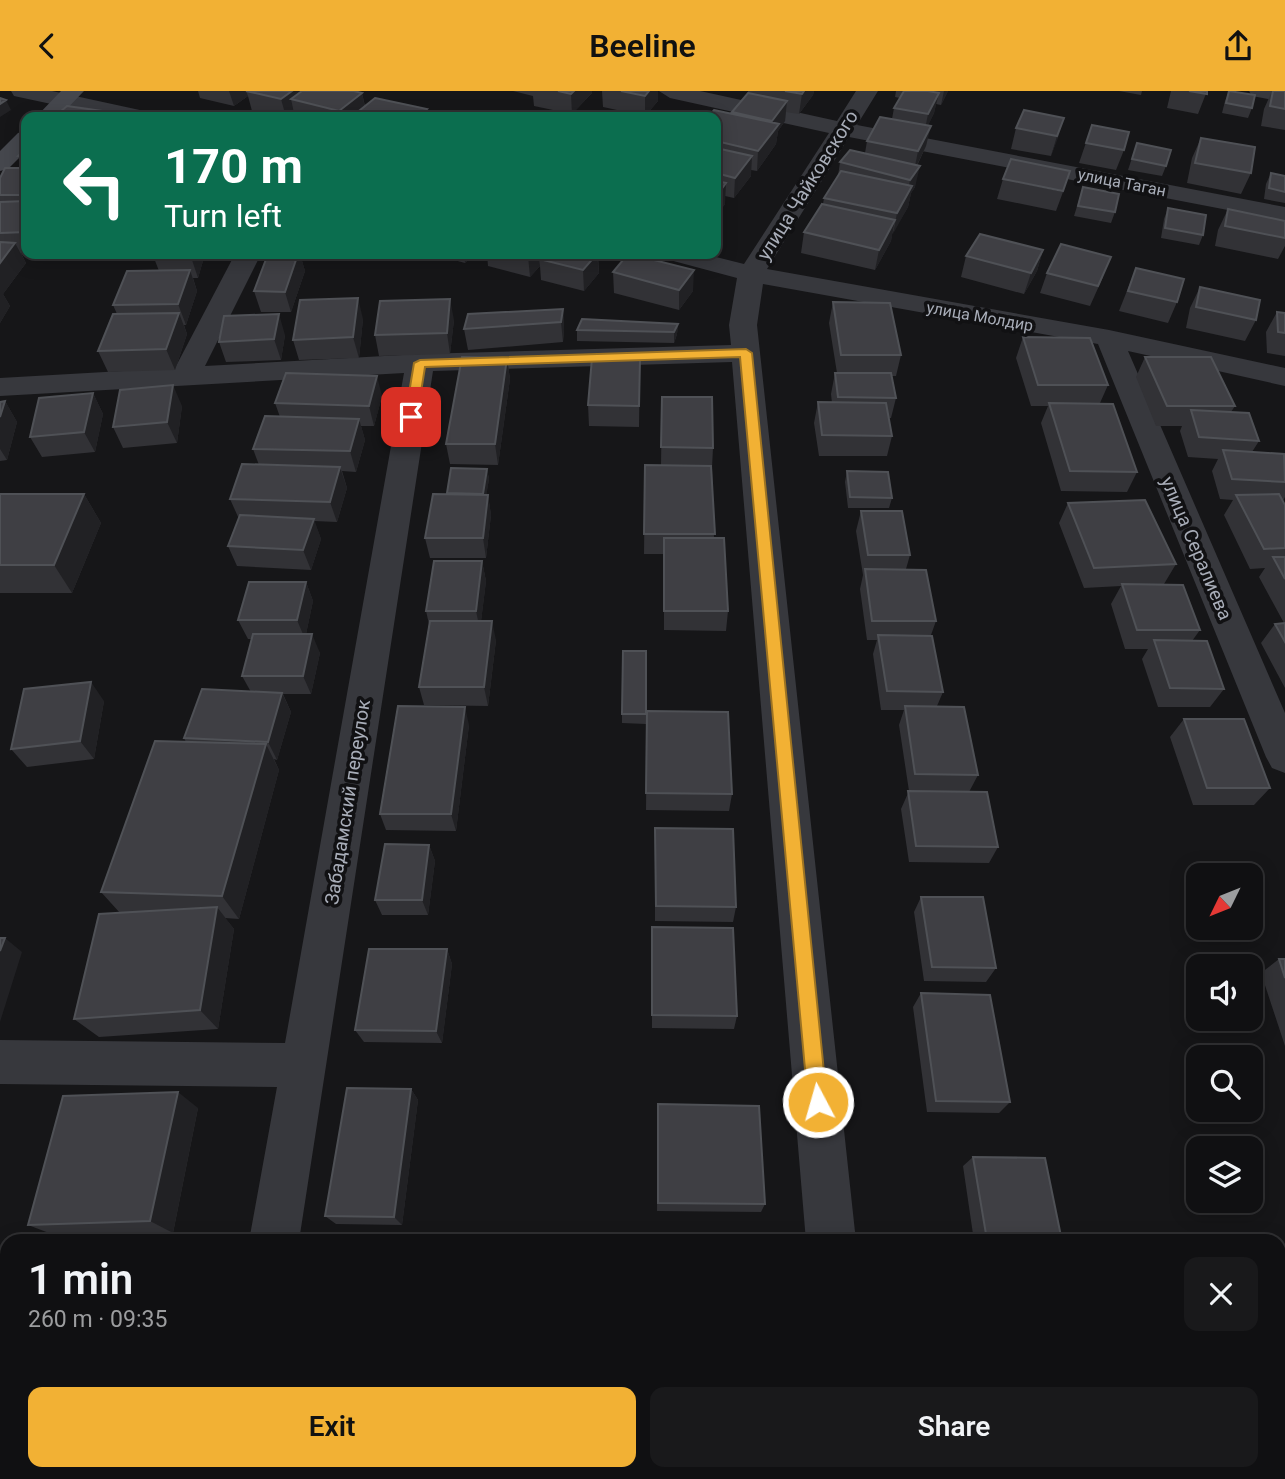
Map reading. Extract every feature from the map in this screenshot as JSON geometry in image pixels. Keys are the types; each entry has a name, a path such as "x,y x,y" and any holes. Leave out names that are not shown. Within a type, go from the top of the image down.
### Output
{"street":[{"path":"22,91 68,96 124,112"},
{"name":"улица Таган","path":"670,91 842,129 1285,214"},
{"name":"улица Чайковского","path":"830,1234 743,325 751,274 867,91"},
{"path":"1260,91 1285,96"},
{"path":"52,112 68,96"},
{"path":"0,165 21,143"},
{"path":"185,377 245,259"},
{"name":"улица Молдир","path":"694,259 751,274 1110,338 1285,377"},
{"name":"улица Сералиева","path":"1110,338 1285,757"},
{"path":"0,387 420,363 746,353"},
{"name":"Забадамский переулок","path":"275,1234 420,363"},
{"path":"0,1062 303,1065"}],"building":[{"path":"246,91 292,91 281,99"},
{"path":"302,91 362,93 339,111 291,99"},
{"path":"621,91 649,91 645,96"},
{"path":"904,91 939,93 928,114 894,108"},
{"path":"1229,91 1255,95 1252,108 1226,103"},
{"path":"1273,91 1285,91 1285,109 1270,106"},
{"path":"748,93 787,101 772,121 732,112"},
{"path":"375,98 427,109 424,112 358,112"},
{"path":"67,106 109,112 60,112"},
{"path":"714,110 779,124 758,151 721,142 721,112 712,112"},
{"path":"1024,110 1064,118 1057,136 1016,128"},
{"path":"880,117 931,126 918,151 867,141"},
{"path":"1092,125 1129,132 1124,150 1086,143"},
{"path":"1201,138 1255,147 1251,173 1195,163"},
{"path":"1137,143 1171,150 1166,166 1132,159"},
{"path":"721,149 752,156 735,178 721,174"},
{"path":"850,150 920,166 910,180 840,162"},
{"path":"1011,159 1070,171 1063,191 1003,179"},
{"path":"5,168 21,168 21,195 0,195 0,178"},
{"path":"841,171 912,186 897,213 824,198"},
{"path":"1271,173 1285,176 1285,192 1269,188"},
{"path":"1083,187 1119,194 1115,212 1078,206"},
{"path":"21,201 21,232 0,233 0,202"},
{"path":"822,204 895,220 879,250 804,232"},
{"path":"1168,208 1206,215 1203,235 1165,228"},
{"path":"1228,209 1285,221 1285,238 1225,226"},
{"path":"980,234 1043,250 1031,273 966,256"},
{"path":"0,242 15,243 0,263"},
{"path":"1061,244 1111,257 1098,286 1047,273"},
{"path":"266,259 296,259 285,292 254,291"},
{"path":"539,259 593,259 583,270"},
{"path":"624,259 649,259 694,270 679,290 613,272"},
{"path":"1136,268 1184,279 1177,302 1128,291"},
{"path":"190,270 178,304 113,305 127,271"},
{"path":"1200,287 1260,300 1256,320 1196,307"},
{"path":"358,298 353,337 293,340 300,300"},
{"path":"450,299 447,333 375,335 380,301"},
{"path":"833,302 890,303 901,355 841,355"},
{"path":"563,309 561,322 464,329 468,314"},
{"path":"1277,312 1285,313 1285,333 1278,332"},
{"path":"179,313 166,349 98,351 113,314"},
{"path":"279,314 274,339 219,342 224,316"},
{"path":"582,319 678,324 674,332 577,330"},
{"path":"1023,337 1090,338 1108,385 1038,385"},
{"path":"462,357 507,358 495,444 446,444"},
{"path":"1145,357 1211,357 1235,406 1167,406"},
{"path":"592,358 640,359 639,406 588,405"},
{"path":"286,373 377,376 369,406 275,403"},
{"path":"835,373 891,373 896,398 838,397"},
{"path":"173,385 167,422 113,427 120,390"},
{"path":"93,393 84,432 30,437 39,398"},
{"path":"662,397 712,397 713,448 661,447"},
{"path":"5,401 0,417 0,402"},
{"path":"818,402 886,403 892,436 822,435"},
{"path":"1049,403 1113,404 1137,472 1070,471"},
{"path":"1191,410 1249,413 1259,441 1199,437"},
{"path":"265,416 359,419 350,451 253,449"},
{"path":"1223,450 1284,454 1285,482 1232,479"},
{"path":"242,464 340,467 330,502 230,499"},
{"path":"645,465 711,466 715,534 644,534"},
{"path":"451,468 487,469 483,494 447,493"},
{"path":"847,471 888,472 892,498 850,497"},
{"path":"0,494 84,494 54,565 0,565"},
{"path":"433,494 488,495 483,538 425,538"},
{"path":"1279,494 1285,505 1285,548 1264,549 1236,495"},
{"path":"1145,500 1176,564 1094,568 1068,503"},
{"path":"861,511 902,511 910,555 868,555"},
{"path":"240,515 314,519 303,550 228,546"},
{"path":"664,538 724,538 728,611 664,611"},
{"path":"1273,557 1285,557 1285,579"},
{"path":"434,561 482,561 476,611 426,611"},
{"path":"865,569 926,570 936,621 872,621"},
{"path":"249,582 306,582 297,620 238,620"},
{"path":"1122,584 1183,585 1200,630 1137,630"},
{"path":"430,621 492,621 484,687 419,687"},
{"path":"1285,623 1285,642 1275,624"},
{"path":"253,634 312,634 303,676 242,676"},
{"path":"878,635 932,636 943,692 887,691"},
{"path":"1154,640 1207,641 1224,689 1170,688"},
{"path":"623,651 646,651 646,714 622,714"},
{"path":"91,682 80,741 11,749 24,689"},
{"path":"202,689 282,693 268,742 184,738"},
{"path":"398,706 465,707 451,814 380,814"},
{"path":"905,706 964,707 978,775 915,774"},
{"path":"647,711 728,712 732,794 646,793"},
{"path":"1184,719 1244,719 1270,788 1207,788"},
{"path":"155,741 266,744 222,896 101,892"},
{"path":"908,791 987,792 998,847 916,846"},
{"path":"655,828 733,829 736,907 656,906"},
{"path":"385,844 429,845 422,900 375,900"},
{"path":"921,897 983,897 996,968 932,967"},
{"path":"217,907 200,1010 74,1019 99,914"},
{"path":"652,927 733,928 737,1016 652,1015"},
{"path":"0,938 5,938 0,951"},
{"path":"369,949 447,949 436,1031 355,1030"},
{"path":"1279,959 1285,959 1285,978"},
{"path":"921,993 990,995 1010,1102 936,1101"},
{"path":"347,1088 411,1089 394,1217 325,1216"},
{"path":"178,1092 150,1221 28,1225 63,1096"},
{"path":"658,1104 759,1106 765,1204 658,1203"},
{"path":"973,1157 1045,1158 1061,1234 986,1234"}],"route":[{"path":"411,417 420,363 746,353 818,1102"}]}
